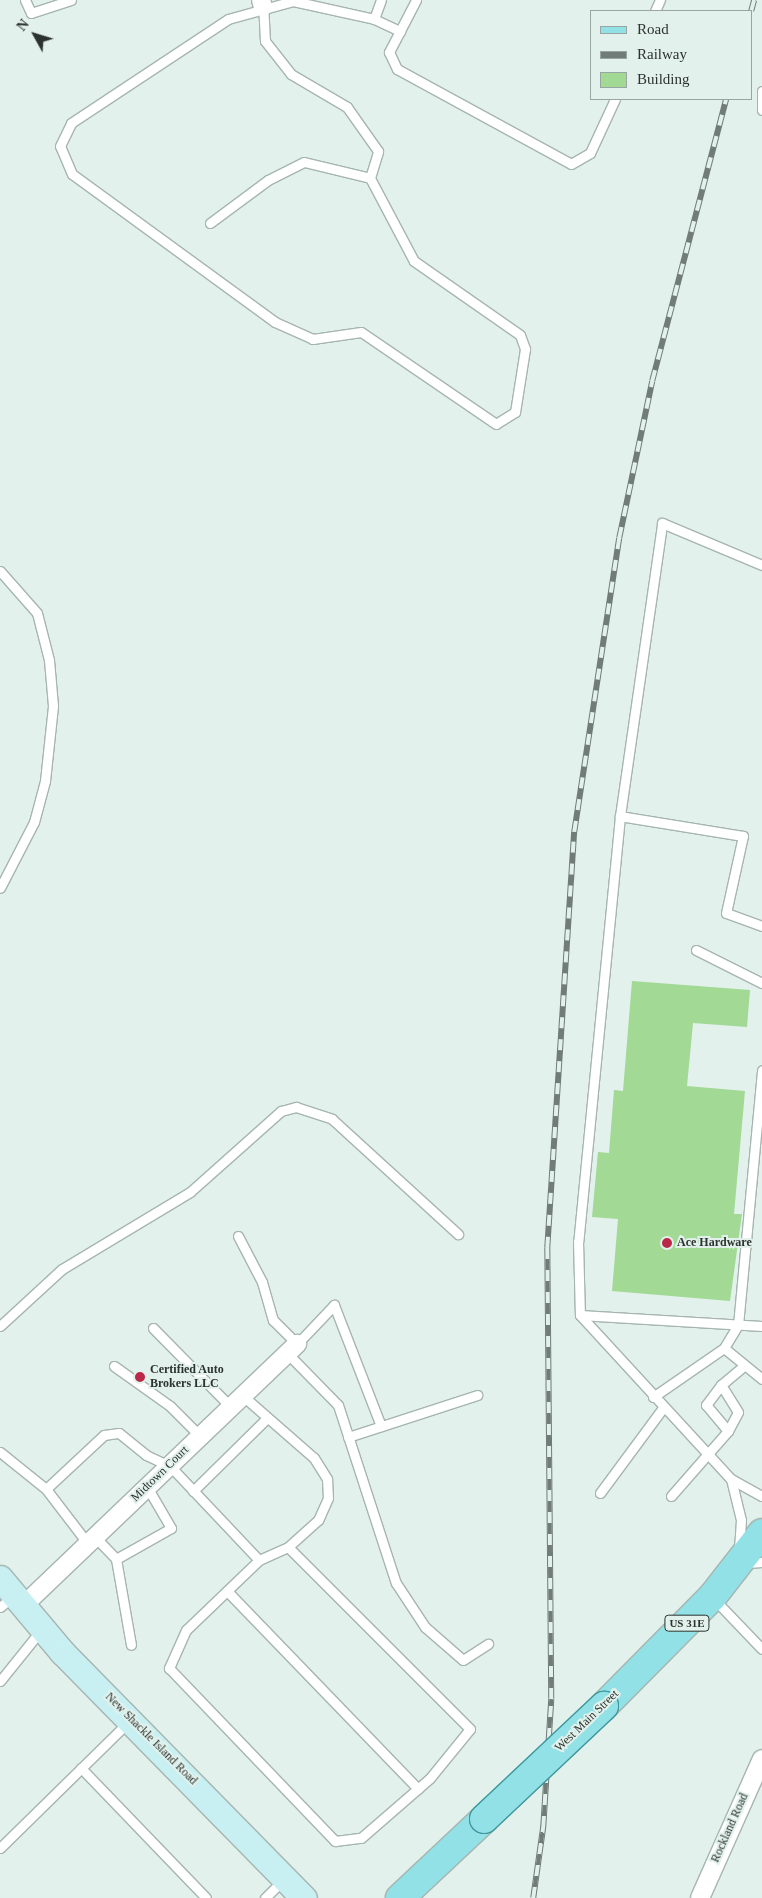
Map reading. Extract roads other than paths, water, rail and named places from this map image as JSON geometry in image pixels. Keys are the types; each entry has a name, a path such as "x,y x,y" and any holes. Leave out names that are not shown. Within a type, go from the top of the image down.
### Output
{"main road":[{"name":"West Main Street","path":"400,1898 604,1706 712,1597 750,1562 762,1533"},
{"name":"New Shackle Island Road","path":"10,1596 304,1898"}],"street":[{"name":"Midtown Court","path":"10,1596 92,1540 292,1348"},
{"name":"Rockland Road","path":"700,1898 762,1759"}],"lane":[{"path":"25,0 31,13 71,0"},
{"path":"374,19 381,0"},
{"path":"416,0 389,52 396,68 572,164 590,153 615,100"},
{"path":"262,3 265,41 290,74 348,108 378,151 370,178 414,261 520,335 525,349 514,412 496,424 361,332 313,339 275,322 72,174 60,146 71,123 228,19 262,3 315,3 362,20 374,19 400,31"},
{"path":"762,91 762,110"},
{"path":"210,223 268,180 304,162 370,178"},
{"path":"762,565 662,523 620,816 578,1241 580,1315 663,1408 731,1479 762,1496"},
{"path":"0,571 37,613 50,660 53,706 46,773 34,822 0,888"},
{"path":"620,816 743,836 726,913 762,926"},
{"path":"696,950 762,983"},
{"path":"653,1397 724,1348 738,1325 762,1070"},
{"path":"0,1326 62,1269 190,1192 281,1111 296,1107 332,1119 458,1234"},
{"path":"238,1236 262,1282 273,1320 292,1348 338,1405 396,1582 425,1627 464,1660 488,1644"},
{"path":"292,1348 334,1305 381,1426"},
{"path":"580,1315 762,1326"},
{"path":"153,1328 237,1401 267,1418 314,1458 327,1479 328,1498 318,1520 288,1547 259,1560 186,1630 168,1668 335,1841 361,1838 418,1789 470,1728 288,1547"},
{"path":"724,1348 762,1380"},
{"path":"114,1366 170,1406 200,1436"},
{"path":"728,1431 706,1405 721,1385 744,1366"},
{"path":"671,1496 728,1431 738,1412 721,1385"},
{"path":"348,1437 477,1395"},
{"path":"600,1493 663,1408"},
{"path":"194,1491 267,1418"},
{"path":"46,1489 104,1435 119,1434 146,1455 170,1466 259,1560"},
{"path":"0,1452 46,1489 92,1540 116,1559 131,1645"},
{"path":"731,1479 750,1562"},
{"path":"116,1559 171,1528 147,1487"},
{"path":"227,1591 418,1789"},
{"path":"712,1597 762,1649"},
{"path":"0,1681 43,1628"},
{"path":"0,1848 130,1720"},
{"path":"81,1768 206,1898"},
{"path":"265,1898 285,1878"}],"railway":[{"path":"751,10 754,0"},
{"path":"533,1898 543,1827 551,1699 547,1248 574,832 619,538 652,381 726,100"}],"place":[{"name":"Ace Hardware","path":"667,1243"},
{"name":"Certified Auto Brokers LLC","path":"140,1377"}]}
